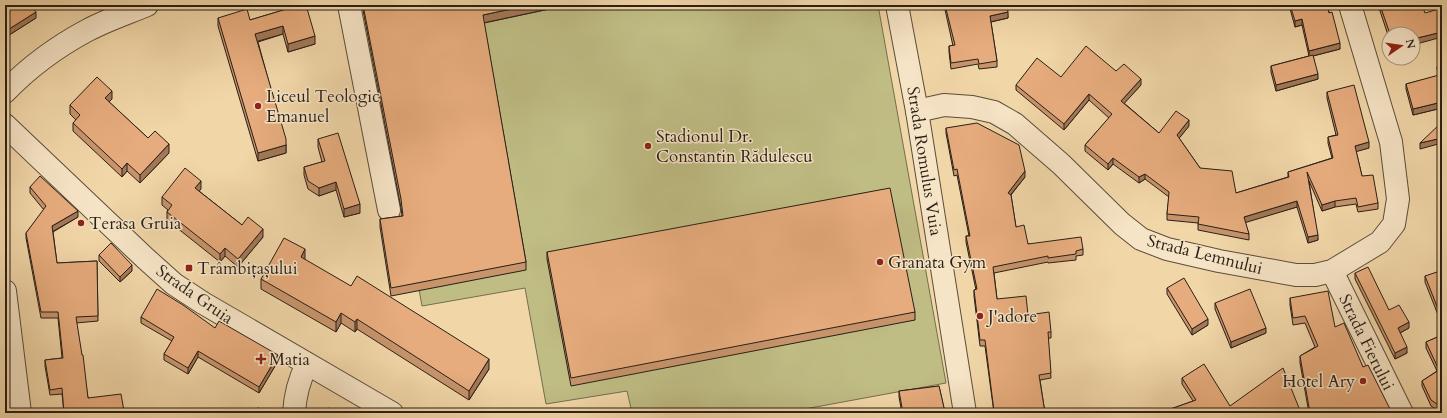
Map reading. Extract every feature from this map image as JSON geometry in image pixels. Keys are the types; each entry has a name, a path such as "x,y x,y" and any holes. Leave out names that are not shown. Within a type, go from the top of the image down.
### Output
{"street":[{"path":"5,92 17,80 56,49 89,29 147,5"},
{"path":"349,5 389,210"},
{"name":"Strada Romulus Vuia","path":"897,5 917,111 965,413"},
{"name":"Strada Lemnului","path":"917,111 944,105 972,107 994,112 1015,124 1061,164 1122,224 1141,239 1167,248 1219,261 1296,275 1315,275 1332,270 1380,242 1394,224 1398,199 1391,142 1350,5"},
{"name":"Strada Gruia","path":"8,133 174,284 203,303 392,413"},
{"name":"Strada Fierului","path":"1332,270 1402,413"},
{"path":"5,291 20,413"},
{"path":"294,413 300,377 307,364"}],"shaded area":[{"name":"Stadionul Dr. Constantin Rădulescu","path":"368,5 878,5 946,383 783,413 632,413 627,391 546,404 525,288 422,306"}],"building":[{"path":"5,5 31,5 36,12 6,31"},
{"name":"Liceul Teologic Emanuel","path":"300,5 306,5 315,36 288,44 283,26 255,34 286,139 286,145 258,153 218,18 247,9 250,20"},
{"path":"363,5 530,5 483,15 526,262 391,288 380,219 403,216 401,199"},
{"path":"945,5 1007,5 1008,12 990,16 997,61 979,64 978,59 951,63 949,46 955,45"},
{"path":"1290,5 1327,5 1329,13 1332,12 1340,43 1309,51 1302,19 1295,21"},
{"path":"1380,5 1422,5 1425,13 1442,8 1442,32 1421,37 1421,26 1387,26"},
{"path":"1086,46 1116,71 1124,64 1141,79 1121,101 1159,133 1176,111 1189,120 1177,135 1200,168 1232,171 1236,193 1289,177 1288,172 1333,158 1328,137 1338,135 1327,92 1354,85 1369,142 1355,146 1362,176 1373,175 1378,203 1358,207 1356,198 1335,201 1322,205 1307,172 1318,235 1308,237 1297,201 1244,217 1249,234 1198,224 1199,217 1167,214 1169,192 1145,174 1139,177 1113,158 1108,164 1085,145 1112,114 1089,94 1064,124 1016,85 1037,58 1061,77"},
{"path":"1313,55 1318,74 1276,85 1271,66"},
{"path":"1442,66 1442,102 1413,109 1406,84 1439,75 1437,67"},
{"path":"97,77 112,91 105,98 148,138 155,131 169,144 140,175 127,163 122,169 73,123 80,115 70,105"},
{"path":"1442,122 1442,138 1420,143"},
{"path":"977,123 1019,145 1025,171 1008,193 1011,195 1016,227 1024,225 1028,244 1081,237 1083,249 1076,251 1076,254 1048,258 1048,256 993,267 997,299 1026,296 1028,315 1049,312 1051,332 1048,332 1051,373 1039,375 1045,413 1005,413 1004,410 994,411 985,340 980,340 974,290 977,289 966,236 970,236 957,169 954,170 946,128"},
{"path":"338,133 360,204 344,209 336,182 319,188 308,181 304,167 325,161 318,139"},
{"path":"185,168 201,181 195,188 242,225 248,217 263,229 238,259 225,248 220,254 167,212 172,205 162,197"},
{"path":"40,176 78,211 52,226 57,263 97,261 98,316 76,317 83,355 88,398 121,394 124,411 117,413 64,413 62,388 50,390 45,360 63,358 58,312 41,312 26,233 46,206 30,187"},
{"path":"890,188 915,312 571,378 547,252"},
{"path":"284,238 305,249 301,257 351,286 357,276 489,359 469,391 357,319 355,322 341,313 336,322 261,279"},
{"path":"111,243 132,265 120,277 99,255"},
{"path":"1368,267 1389,310 1399,305 1409,322 1398,328 1407,347 1395,353 1355,273"},
{"path":"1440,271 1442,274 1442,319 1425,276"},
{"path":"1184,278 1208,319 1192,329 1167,288"},
{"path":"157,289 183,305 215,328 219,321 278,355 259,387 198,351 188,368 164,354 174,337 141,317"},
{"path":"1250,289 1266,328 1231,342 1215,303"},
{"path":"1328,291 1335,327 1344,323 1363,367 1368,365 1392,413 1310,413 1300,356 1318,346 1305,316 1293,318 1290,298"},
{"path":"1442,335 1442,405 1440,406 1431,400 1422,381 1439,370 1426,342"},
{"path":"1204,364 1230,406 1283,368 1301,413 1165,413 1165,411 1196,400 1182,378"},
{"path":"939,386 945,412 903,413 899,391"},
{"path":"259,408 260,413 238,413 238,412"},
{"path":"328,408 341,413 326,413"},
{"path":"541,410 541,413 522,413"}],"place":[{"name":"Liceul Teologic Emanuel","path":"258,106"},
{"name":"Stadionul Dr. Constantin Rădulescu","path":"648,146"},
{"name":"Terasa Gruia","path":"81,223"},
{"name":"Granata Gym","path":"880,262"},
{"name":"Trâmbițașului","path":"189,268"},
{"name":"J'adore","path":"980,316"},
{"name":"Matia","path":"261,359"},
{"name":"Hotel Ary","path":"1363,381"}]}
